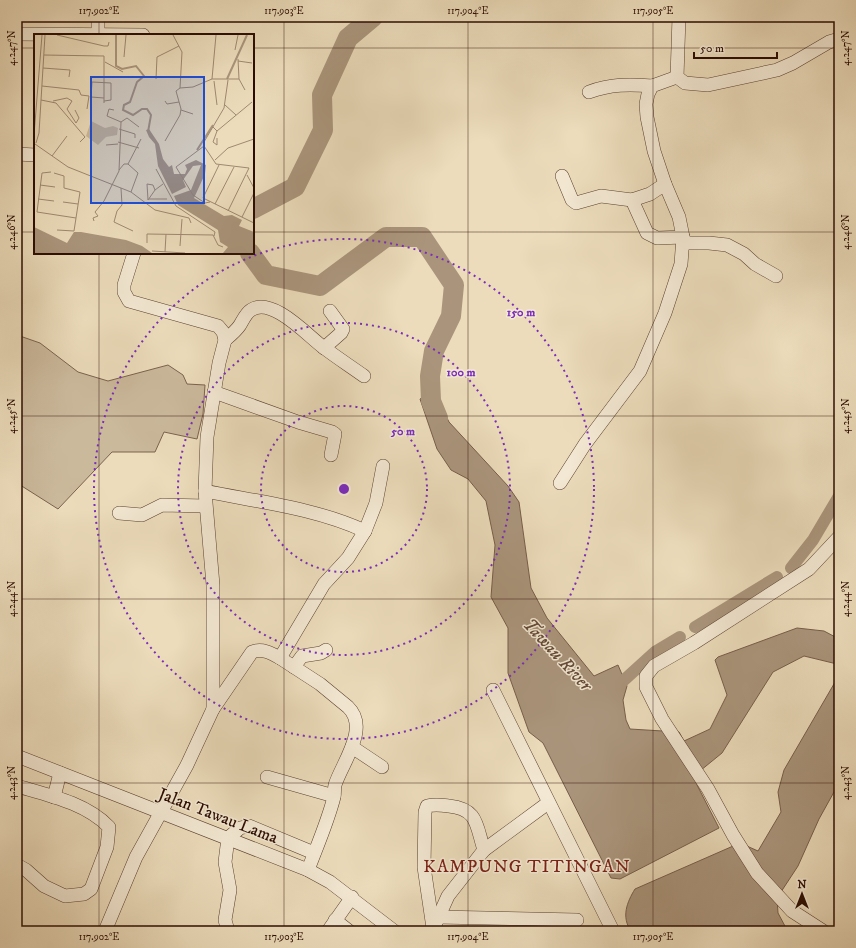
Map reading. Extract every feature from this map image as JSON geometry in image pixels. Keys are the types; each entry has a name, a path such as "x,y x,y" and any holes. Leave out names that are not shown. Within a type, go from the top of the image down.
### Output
{"street":[{"path":"98,17 98,34"},
{"path":"677,77 679,17"},
{"path":"17,34 34,34"},
{"path":"677,77 684,83 708,85 776,70 793,63 829,42 839,40"},
{"path":"589,92 605,86 628,84 652,86 677,77"},
{"path":"560,483 585,444 640,371 663,320 681,264 683,240 679,217 665,184 654,151 647,117 646,104 648,94 652,86"},
{"path":"17,154 34,155"},
{"path":"562,176 572,200 576,203 601,196 632,200 650,194 665,184"},
{"path":"632,200 647,233 651,236 727,245 744,254 755,264 776,276"},
{"path":"134,254 124,284 124,292 129,300 218,326 223,332 225,340 214,392 207,437 205,491 205,506 213,585 213,708"},
{"path":"225,340 234,333 250,310 258,307 284,314 324,348 364,376"},
{"path":"324,348 341,333 343,329 330,311"},
{"path":"214,392 298,422 332,432 335,434 331,455"},
{"path":"280,658 324,584 348,558 365,531 376,503 383,466"},
{"path":"205,491 312,512 339,519 365,531"},
{"path":"119,513 142,515 162,505 205,506"},
{"path":"823,931 792,911 757,873 690,760 662,719 646,687 646,676 654,666 809,569 839,537"},
{"path":"106,930 136,857 187,765 213,708 252,652 258,650 266,651 280,658 320,684 352,711 356,723 352,747 336,782 334,796 308,870"},
{"path":"294,667 302,656 321,653 326,650"},
{"path":"493,690 548,804 613,931"},
{"path":"352,747 382,767"},
{"name":"Jalan Tawau Lama","path":"17,756 308,870 330,882 394,931"},
{"path":"54,797 60,773"},
{"path":"267,777 334,796"},
{"path":"17,786 54,797 98,816 109,827 107,847 91,889 84,894 65,896 44,886 26,870 17,865"},
{"path":"435,925 424,867 425,812 427,806 434,804 461,807 468,810 472,816 484,850"},
{"path":"435,925 448,896 484,850 548,804"},
{"path":"228,931 225,920 230,890 225,862 228,838 240,828 249,826 314,853"},
{"path":"349,931 331,926 352,898"},
{"path":"435,925 577,920"}],"shaded area":[{"path":"17,335 40,343 78,372 108,381 168,365 183,375 187,384 205,385 203,414 197,439 164,432 155,452 112,452 58,509 17,483"}],"water":[{"path":"438,388 441,406 449,422 508,486 519,502 531,588 547,618 594,676 618,665 627,686 623,700 626,720 630,729 679,732 684,741 710,729 727,695 715,660 718,657 797,628 824,631 839,639 839,783 819,819 798,866 777,898 778,913 786,928 791,931 631,931 626,920 626,910 635,889 740,843 758,851 781,812 778,792 784,770 838,677 837,664 804,656 773,672 722,753 695,775 697,785 719,828 620,879 611,878 543,743 529,732 508,673 508,628 491,597 495,545 486,501 468,479 451,470 437,449 420,399"}],"waterway":[{"name":"Tawau River","path":"254,208 295,187 323,130 322,95 348,38 373,17"},
{"name":"Tawau River","path":"251,254 266,275 320,286 386,237 422,237 454,285 451,316 434,351 430,376 431,401 438,418"},
{"path":"791,568 813,540 839,496"},
{"path":"695,627 777,577"},
{"path":"612,691 655,652 680,637"}],"district":[{"name":"KAMPUNG TITINGAN","path":"527,867"}]}
